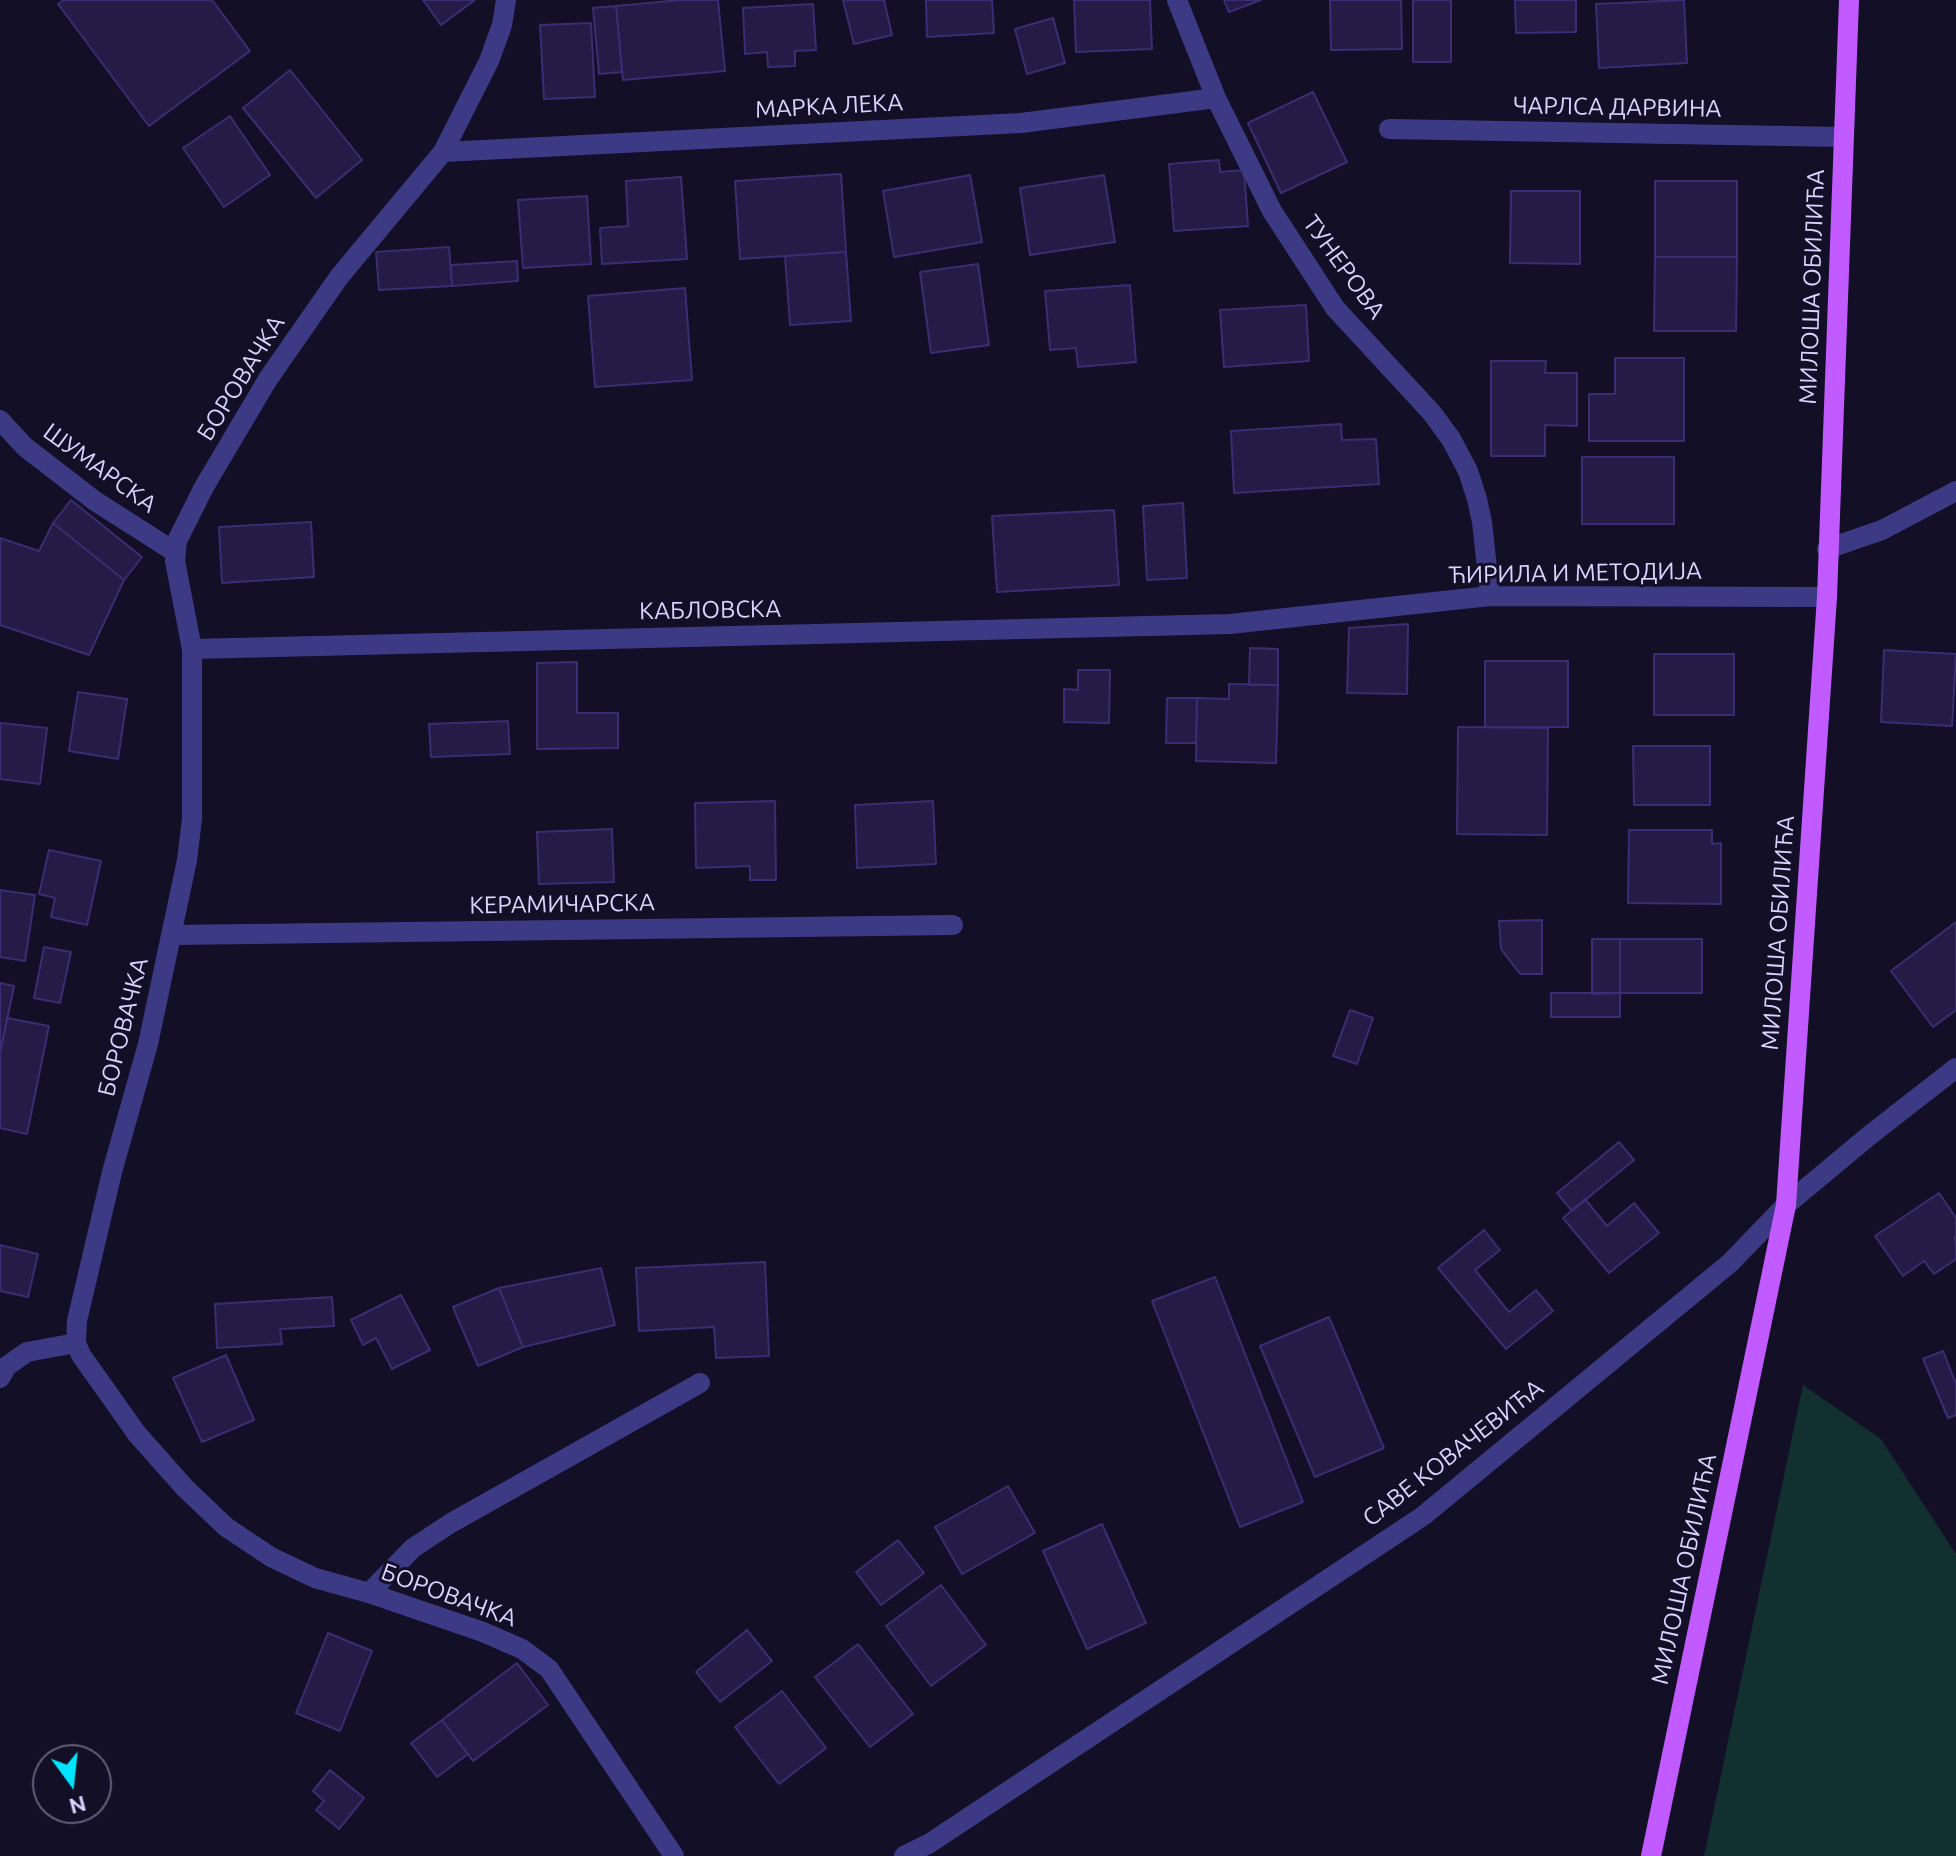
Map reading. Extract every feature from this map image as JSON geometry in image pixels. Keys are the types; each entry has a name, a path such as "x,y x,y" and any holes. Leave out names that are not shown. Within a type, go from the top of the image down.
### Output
{"main road":[{"name":"МИЛОША ОБИЛИЋА","path":"1651,1856 1786,1205 1827,597 1849,0"}],"street":[{"name":"БОРОВАЧКА","path":"506,0 502,25 489,61 443,152 339,277 268,379 180,532 175,552 176,571 192,649 192,819 187,860 148,1044 112,1172 77,1321 76,1343 81,1355 137,1434 185,1488 226,1527 271,1557 315,1578 483,1632 522,1649 549,1669 674,1856"},
{"name":"ТУНЕРОВА","path":"1177,0 1216,98 1272,211 1335,308 1432,413 1451,439 1468,471 1482,522 1490,596"},
{"name":"МАРКА ЛЕКА","path":"443,152 1021,123 1216,98"},
{"name":"ЧАРЛСА ДАРВИНА","path":"1389,129 1843,137"},
{"name":"ШУМАРСКА","path":"0,420 25,447 95,501 175,552"},
{"path":"1827,549 1882,530 1956,491"},
{"name":"ЋИРИЛА И МЕТОДИЈА","path":"1230,624 1490,596 1827,597"},
{"name":"КАБЛОВСКА","path":"192,649 1230,624"},
{"name":"КЕРАМИЧАРСКА","path":"172,935 953,925"},
{"name":"САВЕ КОВАЧЕВИЋА","path":"904,1856 933,1850 1423,1516 1730,1263 1786,1205 1956,1068"},
{"path":"0,1378 7,1366 27,1352 76,1343"},
{"path":"369,1593 413,1548 451,1523 700,1383"}],"green space":[{"path":"1803,1385 1881,1439 1956,1554 1956,1856 1704,1856"}],"building":[{"path":"64,0 212,0 250,51 149,126 58,4"},
{"path":"423,0 475,0 441,25"},
{"path":"718,0 725,71 623,80 616,6"},
{"path":"843,0 884,0 892,35 854,44"},
{"path":"926,0 992,0 994,33 927,37"},
{"path":"1074,0 1150,0 1152,49 1076,52"},
{"path":"1224,0 1261,0 1229,12"},
{"path":"1330,0 1401,0 1402,49 1331,50"},
{"path":"1413,0 1451,0 1451,62 1413,62"},
{"path":"1515,0 1576,0 1576,32 1516,33"},
{"path":"1684,0 1687,63 1599,68 1596,4"},
{"path":"813,4 816,50 795,51 795,66 768,67 767,52 745,54 743,8"},
{"path":"616,6 622,72 599,74 593,8"},
{"path":"1053,18 1065,63 1027,74 1015,29"},
{"path":"591,23 595,97 544,99 540,25"},
{"path":"290,70 362,160 316,198 243,108"},
{"path":"1313,92 1347,162 1281,193 1248,123"},
{"path":"230,116 270,175 224,207 183,148"},
{"path":"1219,160 1220,172 1244,170 1248,226 1174,231 1169,164"},
{"path":"841,174 846,252 740,259 735,181"},
{"path":"970,175 982,242 894,257 883,191"},
{"path":"1104,175 1115,242 1030,255 1020,188"},
{"path":"681,177 687,259 602,264 600,228 628,226 626,181"},
{"path":"1655,181 1737,181 1737,257 1655,257"},
{"path":"1511,191 1580,191 1580,264 1510,263"},
{"path":"587,196 591,264 523,268 518,200"},
{"path":"449,247 452,286 379,290 376,252"},
{"path":"846,252 851,321 790,325 785,256"},
{"path":"1655,257 1737,257 1736,331 1654,331"},
{"path":"517,261 518,281 452,286 451,265"},
{"path":"978,264 989,345 931,353 920,272"},
{"path":"1130,285 1136,362 1078,367 1076,348 1050,350 1045,291"},
{"path":"685,288 692,380 595,387 588,296"},
{"path":"1306,305 1309,361 1224,367 1220,310"},
{"path":"1615,358 1684,358 1684,441 1589,441 1589,394 1615,394"},
{"path":"1491,361 1546,361 1545,373 1577,373 1577,426 1545,425 1545,456 1491,456"},
{"path":"1341,424 1342,440 1376,439 1379,484 1234,493 1231,431"},
{"path":"1582,457 1674,457 1674,524 1582,524"},
{"path":"71,500 142,557 124,580 53,523"},
{"path":"1183,503 1187,578 1147,580 1143,506"},
{"path":"1114,510 1119,585 997,592 992,516"},
{"path":"311,522 314,577 222,583 219,527"},
{"path":"53,523 124,580 89,655 0,625 0,538 39,551"},
{"path":"1408,624 1407,694 1347,693 1349,628"},
{"path":"1250,648 1278,649 1278,685 1249,685"},
{"path":"1884,650 1956,654 1952,726 1881,722"},
{"path":"1654,654 1734,654 1734,715 1654,715"},
{"path":"1485,661 1568,661 1568,727 1485,727"},
{"path":"577,662 577,713 618,713 618,748 537,749 537,663"},
{"path":"1078,670 1110,670 1109,723 1064,722 1064,689 1078,690"},
{"path":"1229,684 1278,685 1276,763 1196,761 1197,698 1229,699"},
{"path":"78,692 127,699 118,759 69,751"},
{"path":"1167,698 1197,698 1196,743 1166,743"},
{"path":"508,721 510,754 431,757 429,724"},
{"path":"0,723 47,728 40,784 0,779"},
{"path":"1458,727 1548,728 1547,835 1457,834"},
{"path":"1633,746 1710,746 1710,805 1634,805"},
{"path":"775,801 776,880 750,880 750,866 696,868 695,803"},
{"path":"933,801 936,864 857,868 855,805"},
{"path":"612,829 614,882 539,884 537,832"},
{"path":"1629,830 1712,830 1712,844 1721,843 1721,904 1628,903"},
{"path":"49,850 101,861 87,925 51,917 55,898 39,894"},
{"path":"0,890 35,895 25,961 0,957"},
{"path":"1542,920 1542,974 1520,974 1501,949 1499,921"},
{"path":"1956,922 1956,1010 1933,1027 1891,971"},
{"path":"1592,939 1620,939 1620,993 1592,994"},
{"path":"1620,939 1702,939 1702,993 1620,993"},
{"path":"44,947 71,952 60,1003 34,998"},
{"path":"0,983 14,986 0,1054"},
{"path":"1551,993 1620,993 1620,1017 1551,1017"},
{"path":"1350,1010 1373,1018 1357,1064 1333,1056"},
{"path":"7,1018 49,1026 27,1134 0,1128 0,1054"},
{"path":"1619,1142 1634,1160 1572,1211 1557,1193"},
{"path":"1939,1193 1956,1218 1956,1259 1934,1274 1924,1261 1903,1276 1875,1236"},
{"path":"1585,1199 1607,1226 1634,1203 1659,1233 1609,1273 1563,1218"},
{"path":"1484,1230 1500,1250 1475,1270 1509,1312 1536,1290 1553,1311 1506,1349 1438,1268"},
{"path":"0,1245 38,1254 28,1297 0,1291"},
{"path":"765,1262 769,1356 716,1358 714,1327 639,1331 636,1268"},
{"path":"601,1268 615,1325 523,1347 499,1288"},
{"path":"1215,1277 1303,1502 1240,1527 1152,1301"},
{"path":"499,1288 523,1347 478,1366 453,1307"},
{"path":"401,1295 430,1350 392,1369 376,1338 363,1345 351,1320"},
{"path":"332,1297 334,1326 280,1329 282,1344 217,1348 215,1304"},
{"path":"1329,1317 1384,1448 1315,1477 1260,1346"},
{"path":"1943,1351 1956,1384 1956,1415 1948,1418 1923,1359"},
{"path":"226,1355 254,1420 202,1442 173,1378"},
{"path":"1008,1486 1035,1533 962,1574 935,1527"},
{"path":"1102,1524 1146,1623 1087,1649 1043,1551"},
{"path":"898,1540 924,1573 881,1605 856,1572"},
{"path":"941,1585 986,1645 931,1686 886,1626"},
{"path":"747,1630 772,1661 720,1702 696,1672"},
{"path":"328,1633 372,1651 340,1731 296,1713"},
{"path":"858,1644 913,1714 870,1747 815,1677"},
{"path":"517,1663 548,1705 473,1761 442,1720"},
{"path":"782,1691 826,1748 779,1784 735,1727"},
{"path":"442,1720 468,1754 437,1777 411,1743"},
{"path":"330,1770 364,1798 339,1829 316,1810 324,1801 313,1791"}]}
